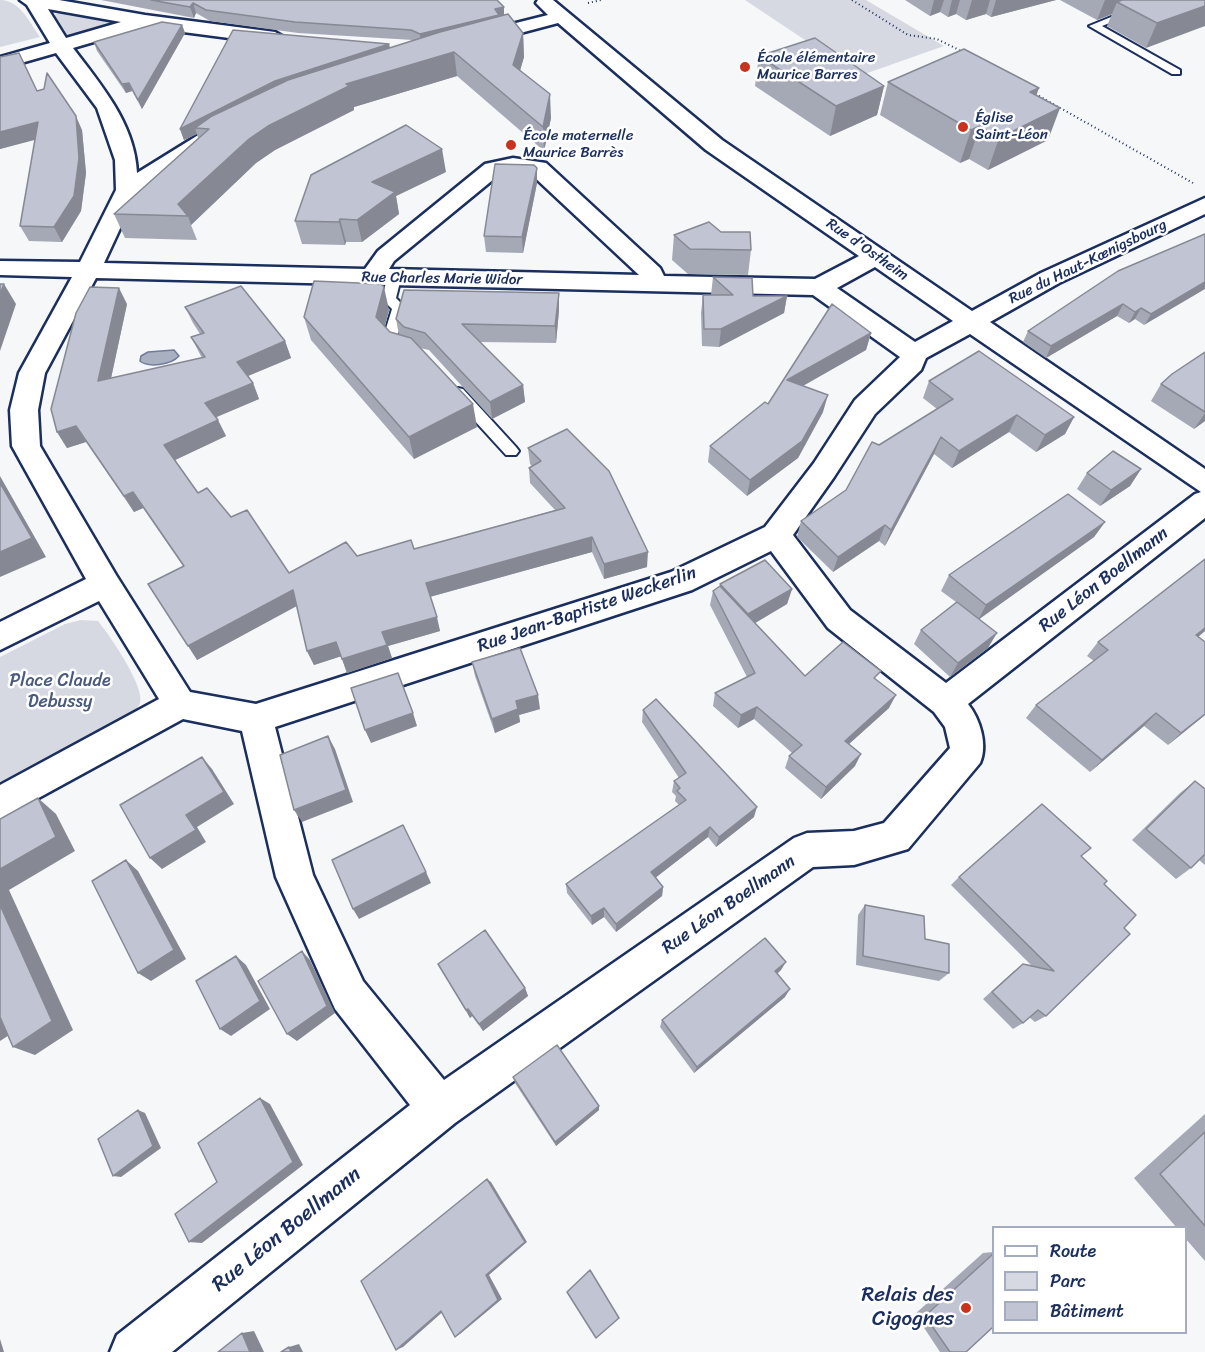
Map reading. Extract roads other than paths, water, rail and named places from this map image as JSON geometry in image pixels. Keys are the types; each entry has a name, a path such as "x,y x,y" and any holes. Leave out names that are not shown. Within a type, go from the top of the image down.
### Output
{"street":[{"name":"Rue d'Ostheim","path":"542,0 714,145 1205,483"},
{"path":"35,1 145,21 288,39"},
{"path":"0,803 180,704 105,584 26,446 24,410 32,373 88,271 127,190 126,160 107,107 62,46 35,1"},
{"path":"455,44 560,17"},
{"path":"0,63 145,21"},
{"path":"127,190 212,134 232,124"},
{"path":"385,278 376,270 395,249 493,169 513,165 538,168 651,273 654,283"},
{"name":"Rue du Haut-Kœnigsbourg","path":"971,322 1200,195"},
{"name":"Rue Charles Marie Widor","path":"0,268 819,287 876,257"},
{"path":"819,287 914,354"},
{"name":"Rue Jean-Baptiste Weckerlin","path":"180,704 256,719 681,581 776,535 824,470 865,407 912,364 914,354 971,322"},
{"name":"Rue Léon Boellmann","path":"946,702 1205,502"},
{"name":"Rue Léon Boellmann","path":"134,1352 440,1108 807,850 854,848 895,837 968,752 961,721 946,702 839,619 776,535"},
{"path":"0,637 105,584"},
{"path":"256,719 296,876 349,995 440,1108"}],"lane":[{"path":"1162,0 1094,26 1176,72"},
{"path":"385,278 389,299 399,308 390,338 401,350 412,352"},
{"path":"446,381 511,451"}],"water":[{"path":"174,350 179,356 165,363 154,365 140,361 141,356 148,352"}],"place":[{"name":"École élémentaire Maurice Barres","path":"745,67"},
{"name":"Église Saint-Léon","path":"963,127"},
{"name":"École maternelle Maurice Barrès","path":"511,145"},
{"name":"Relais des Cigognes","path":"966,1308"}],"park label":[{"name":"Place Claude Debussy","path":"60,691"}]}
